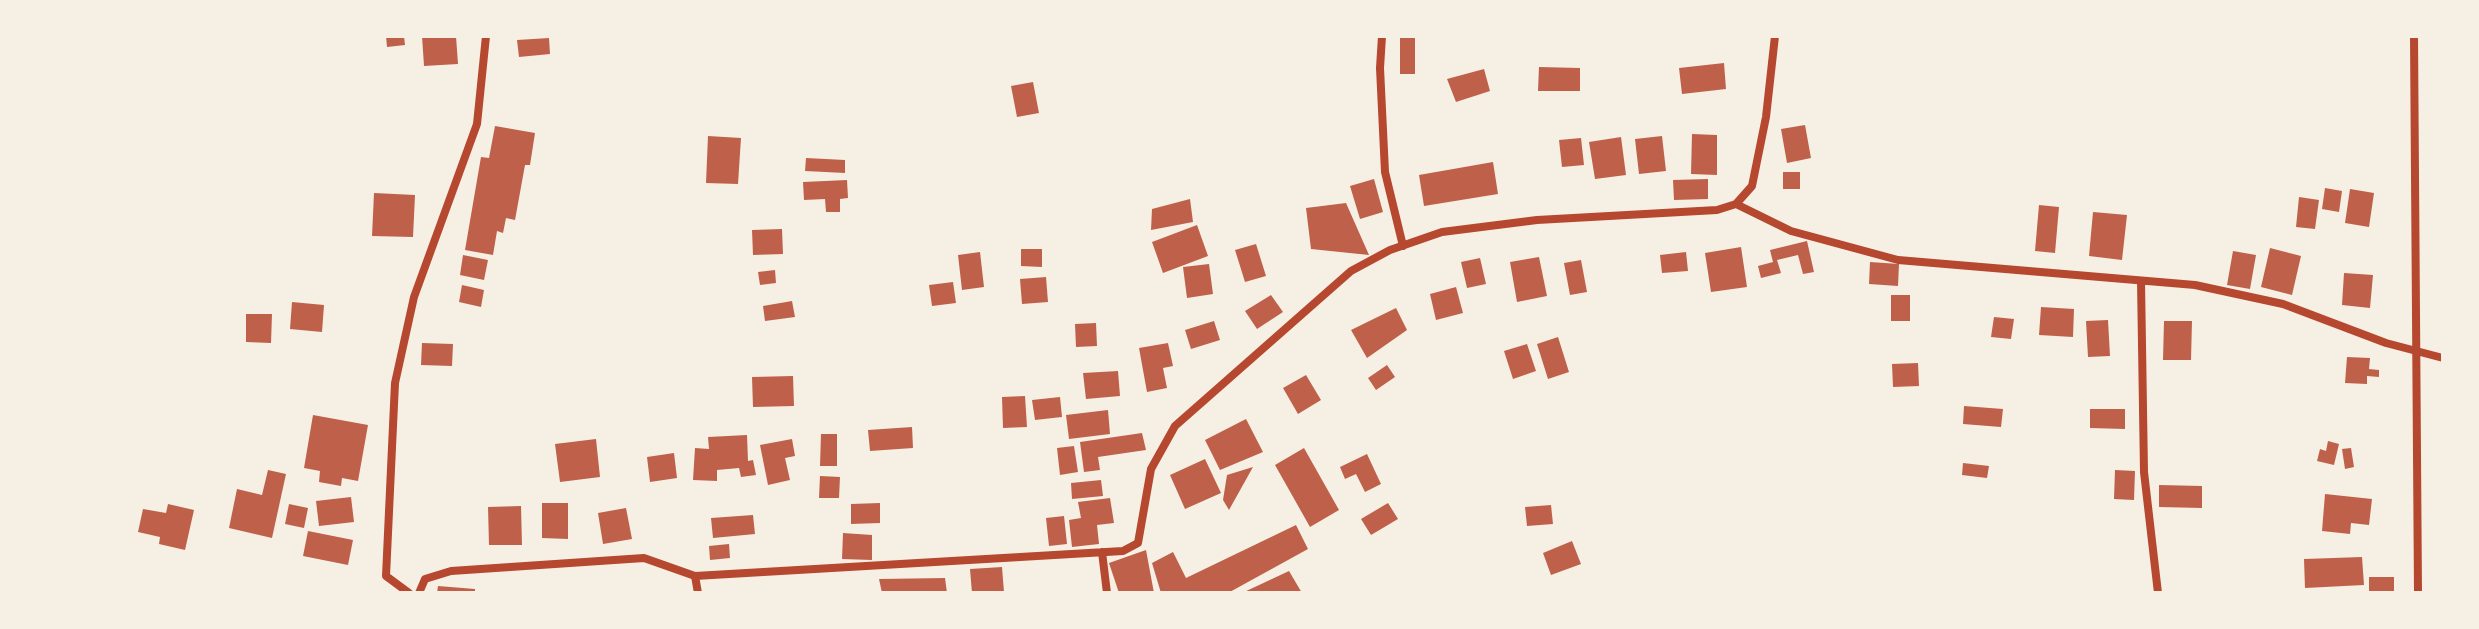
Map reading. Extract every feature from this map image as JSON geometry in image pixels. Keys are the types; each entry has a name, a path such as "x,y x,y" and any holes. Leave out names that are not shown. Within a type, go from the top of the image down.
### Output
{"street":[{"path":"409,593 386,576 395,383 414,297 477,124 486,36"},
{"path":"1382,36 1380,68 1385,172 1403,246"},
{"path":"419,593 425,579 451,571 644,558 695,576 1123,551 1138,543 1151,469 1175,426 1351,271 1403,246 1442,232 1537,220 1717,210 1736,204 1752,186 1766,117 1775,36"},
{"path":"2414,36 2418,593"},
{"path":"1736,204 1791,231 1898,260 2195,285 2283,304 2386,343 2443,358"},
{"path":"2141,281 2144,472 2158,593"},
{"path":"1102,552 1107,593"},
{"path":"695,576 698,593"}],"building":[{"path":"386,36 404,36 405,45 387,47"},
{"path":"422,36 456,36 458,64 424,66"},
{"path":"1400,36 1415,36 1415,74 1400,74"},
{"path":"549,38 550,54 519,57 517,40"},
{"path":"1724,63 1726,89 1682,94 1679,68"},
{"path":"1539,67 1580,68 1580,91 1538,91"},
{"path":"1484,69 1490,91 1456,102 1447,79"},
{"path":"1033,82 1039,113 1017,117 1011,86"},
{"path":"1805,125 1811,158 1787,163 1781,129"},
{"path":"495,126 535,133 530,165 525,165 515,220 506,218 503,233 497,231 493,255 465,250 481,157 489,158"},
{"path":"1692,134 1717,135 1717,175 1691,174"},
{"path":"708,136 741,138 738,184 706,183"},
{"path":"1662,136 1666,171 1639,174 1635,139"},
{"path":"1621,137 1626,175 1595,179 1589,142"},
{"path":"1581,138 1584,165 1562,167 1559,140"},
{"path":"806,158 845,160 845,173 805,171"},
{"path":"1493,162 1498,194 1424,206 1419,175"},
{"path":"1783,172 1800,172 1800,189 1783,189"},
{"path":"1374,179 1383,212 1360,219 1350,186"},
{"path":"1708,179 1708,199 1674,200 1673,180"},
{"path":"847,180 848,198 840,199 840,212 826,212 825,199 804,200 803,182"},
{"path":"2325,188 2342,191 2339,212 2322,209"},
{"path":"2350,189 2374,193 2369,227 2345,223"},
{"path":"374,193 415,195 413,237 372,236"},
{"path":"2299,197 2319,200 2315,229 2296,227"},
{"path":"1190,199 1193,222 1151,230 1152,209"},
{"path":"1346,203 1369,255 1311,249 1306,208"},
{"path":"2039,205 2059,207 2055,253 2035,251"},
{"path":"2093,212 2127,215 2122,260 2089,256"},
{"path":"1197,225 1208,256 1163,273 1152,242"},
{"path":"782,229 783,254 753,255 752,230"},
{"path":"1807,241 1814,272 1803,274 1798,255 1777,260 1781,273 1761,278 1758,266 1773,262 1770,250"},
{"path":"1256,244 1266,276 1245,282 1235,250"},
{"path":"1741,247 1747,287 1711,292 1705,253"},
{"path":"2270,248 2301,256 2292,295 2261,287"},
{"path":"1021,249 1042,249 1042,267 1021,266"},
{"path":"2233,251 2256,255 2250,289 2227,285"},
{"path":"980,252 984,287 962,290 958,255"},
{"path":"1686,252 1688,271 1662,273 1660,255"},
{"path":"463,255 488,260 484,280 460,275"},
{"path":"1539,257 1547,296 1517,302 1510,262"},
{"path":"1480,258 1486,284 1467,288 1461,262"},
{"path":"1581,260 1587,292 1570,295 1564,263"},
{"path":"1870,262 1899,264 1898,286 1869,284"},
{"path":"1209,264 1213,294 1187,298 1183,267"},
{"path":"775,270 776,283 760,285 758,272"},
{"path":"2344,273 2373,275 2370,308 2342,305"},
{"path":"1046,277 1048,302 1022,304 1020,279"},
{"path":"953,282 956,303 932,306 929,285"},
{"path":"462,285 484,290 481,307 459,302"},
{"path":"1456,287 1463,313 1436,320 1430,294"},
{"path":"1271,295 1283,312 1257,329 1245,311"},
{"path":"1891,295 1910,295 1910,321 1891,321"},
{"path":"792,301 795,317 765,321 763,306"},
{"path":"292,302 324,305 322,332 290,329"},
{"path":"2041,307 2074,309 2073,337 2039,335"},
{"path":"1396,308 1407,330 1367,358 1351,330"},
{"path":"246,314 272,314 271,343 246,342"},
{"path":"1994,317 2014,319 2011,339 1991,337"},
{"path":"2108,320 2110,356 2088,357 2086,321"},
{"path":"1214,321 1220,340 1191,349 1185,330"},
{"path":"2164,321 2192,321 2191,360 2163,360"},
{"path":"1096,323 1097,346 1076,347 1075,324"},
{"path":"1558,337 1569,372 1548,379 1537,344"},
{"path":"422,343 453,344 452,366 421,365"},
{"path":"1168,343 1173,366 1163,368 1167,388 1147,392 1139,348"},
{"path":"1527,344 1536,371 1513,379 1504,351"},
{"path":"2347,357 2370,358 2369,369 2379,370 2379,377 2367,376 2367,384 2345,383"},
{"path":"1918,363 1919,386 1893,387 1892,364"},
{"path":"1387,365 1395,377 1376,390 1368,378"},
{"path":"1118,371 1120,396 1086,399 1083,373"},
{"path":"1306,375 1321,400 1298,414 1283,388"},
{"path":"793,376 794,406 753,407 752,377"},
{"path":"1025,396 1027,427 1003,428 1002,397"},
{"path":"1060,397 1062,417 1035,420 1032,400"},
{"path":"1964,406 2003,409 2001,427 1963,424"},
{"path":"2090,409 2125,409 2125,429 2090,428"},
{"path":"1108,410 1110,434 1069,439 1066,415"},
{"path":"313,415 368,425 358,481 342,478 341,486 319,482 320,471 304,468"},
{"path":"1246,419 1263,452 1220,470 1205,440"},
{"path":"912,427 913,448 870,451 868,430"},
{"path":"1142,433 1146,450 1098,457 1100,470 1084,472 1080,442"},
{"path":"821,434 837,434 837,466 820,466"},
{"path":"747,435 748,461 753,460 756,475 741,477 739,468 717,470 717,481 693,480 695,448 709,449 708,437"},
{"path":"596,439 600,477 560,482 555,444"},
{"path":"792,439 795,456 785,458 790,480 768,485 760,445"},
{"path":"2328,441 2339,444 2334,465 2317,461 2320,449 2326,451"},
{"path":"1074,446 1078,472 1060,475 1057,448"},
{"path":"1304,448 1339,510 1310,527 1275,465"},
{"path":"2351,448 2354,467 2345,469 2342,449"},
{"path":"674,453 677,478 650,482 647,457"},
{"path":"1367,454 1381,484 1365,492 1356,474 1345,479 1340,467"},
{"path":"1205,459 1221,493 1185,509 1170,475"},
{"path":"1963,463 1989,466 1987,478 1962,475"},
{"path":"1253,467 1229,510 1223,500 1227,475"},
{"path":"268,470 286,474 272,538 229,528 237,489 262,495"},
{"path":"2115,470 2135,471 2134,500 2114,499"},
{"path":"820,476 840,477 839,498 819,498"},
{"path":"1101,480 1103,496 1072,499 1071,483"},
{"path":"2159,485 2202,486 2202,508 2159,507"},
{"path":"2325,494 2372,499 2369,525 2351,523 2350,534 2322,531"},
{"path":"351,497 354,522 319,526 316,501"},
{"path":"1110,498 1114,523 1097,525 1099,544 1072,547 1069,520 1081,518 1078,502"},
{"path":"542,503 568,503 568,539 542,538"},
{"path":"880,503 880,523 851,524 851,504"},
{"path":"1388,503 1398,519 1371,535 1361,519"},
{"path":"168,504 194,510 185,550 159,544 160,537 138,532 143,509 166,513"},
{"path":"289,504 308,508 304,528 285,524"},
{"path":"1551,505 1553,524 1527,526 1525,507"},
{"path":"521,506 522,545 489,545 488,507"},
{"path":"626,508 632,539 603,544 598,513"},
{"path":"753,515 755,534 713,538 711,518"},
{"path":"1064,516 1067,544 1049,546 1046,518"},
{"path":"1296,525 1308,549 1228,593 1161,593 1152,563 1173,552 1186,578"},
{"path":"308,531 353,540 348,565 303,556"},
{"path":"843,533 872,535 872,560 842,559"},
{"path":"1572,541 1581,564 1551,575 1543,553"},
{"path":"729,544 730,558 710,560 709,546"},
{"path":"1146,550 1154,593 1119,593 1109,563"},
{"path":"2362,557 2364,585 2305,588 2304,559"},
{"path":"1002,567 1004,592 972,593 970,569"},
{"path":"1289,571 1302,593 1242,593"},
{"path":"2369,577 2394,577 2394,593 2369,593"},
{"path":"945,578 947,593 882,593 879,579"},
{"path":"438,586 475,589 475,593 437,593"}]}
